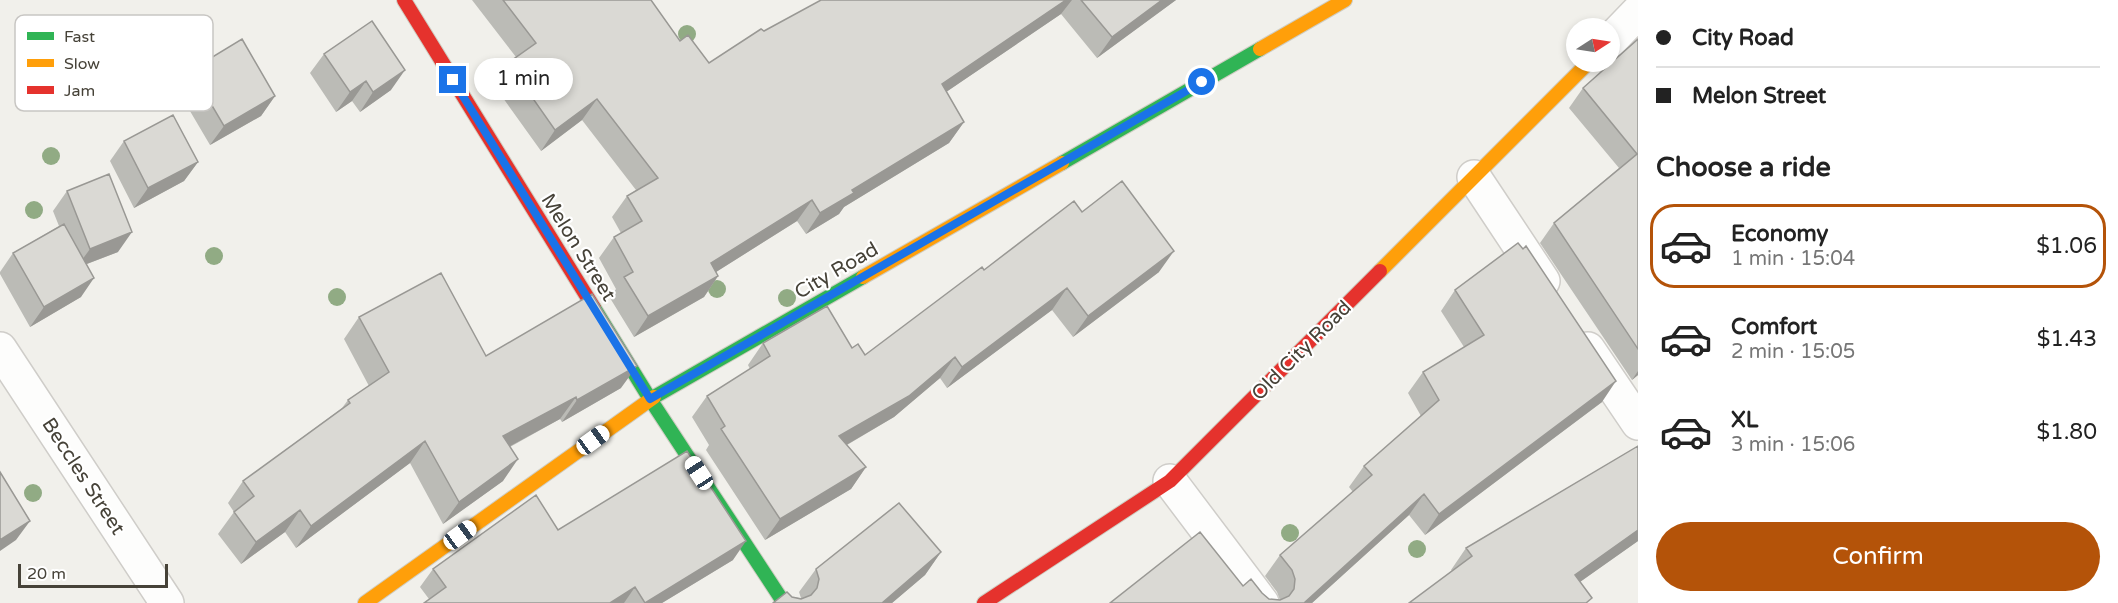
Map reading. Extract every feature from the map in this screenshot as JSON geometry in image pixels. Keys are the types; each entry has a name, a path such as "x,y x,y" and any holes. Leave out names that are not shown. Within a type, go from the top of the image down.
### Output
{"street":[{"name":"Melon Street","path":"404,0 650,399 784,603"},
{"name":"City Road","path":"365,603 650,399 1345,0"},
{"path":"1620,31 1638,12"},
{"name":"Old City Road","path":"984,603 1170,481 1579,72"},
{"path":"1474,177 1638,423"},
{"name":"Beccles Street","path":"0,349 167,603"},
{"path":"1170,481 1262,603"}],"building":[{"path":"503,0 651,0 680,41 688,35 709,63 761,29 764,31 821,0 1066,0 942,84 964,122 852,190 854,193 820,213 812,200 711,263 718,276 648,316 624,277 633,272 614,237 642,221 627,196 658,178 597,99 555,130 508,63 536,43"},
{"path":"1081,0 1162,0 1112,37"},
{"path":"372,21 405,70 373,92 366,81 350,92 324,54"},
{"path":"242,39 275,96 224,126 213,107 213,57"},
{"path":"1638,39 1638,349 1554,223 1637,154 1583,88 1601,72 1620,72 1620,55"},
{"path":"173,115 198,162 148,188 124,141"},
{"path":"109,174 132,232 90,249 67,191"},
{"path":"1122,181 1174,251 1088,316 1067,288 962,367 955,357 909,396 839,436 866,467 780,519 721,429 725,426 707,396 770,356 763,343 827,306 852,348 858,344 865,355 982,267 984,270 1074,201 1082,212"},
{"path":"64,224 94,278 44,307 13,253"},
{"path":"1518,243 1523,249 1526,246 1616,381 1439,514 1424,494 1304,603 1110,603 1200,532 1243,586 1251,579 1269,599 1280,600 1289,596 1294,589 1295,579 1292,570 1280,555 1372,475 1364,466 1439,400 1423,372 1484,335 1455,290"},
{"path":"441,273 486,356 592,294 637,366 577,400 576,397 503,436 518,459 459,502 425,441 311,526 300,510 256,542 234,512 254,496 243,481 350,403 348,400 389,372 359,317"},
{"path":"1638,446 1638,530 1575,575 1592,598 1586,603 1409,603 1472,556 1466,548"},
{"path":"687,451 746,541 645,603 635,587 610,603 424,603 446,587 433,569 536,495 558,530"},
{"path":"0,472 30,521 0,540"},
{"path":"899,503 941,552 882,603 773,603 787,592 792,597 801,599 811,595 817,588 819,579 816,569"}],"traffic: fast":[{"path":"1062,163 1260,49"},
{"path":"654,397 863,277"},
{"path":"594,308 650,399 784,603"}],"traffic: slow":[{"path":"1260,49 1345,0"},
{"path":"1380,271 1579,72"},
{"path":"863,277 1062,163"},
{"path":"365,603 654,397"}],"traffic: jam":[{"path":"404,0 594,308"},
{"path":"984,603 1170,481 1380,271"}],"route":[{"path":"453,80 650,399 1202,82"}]}
